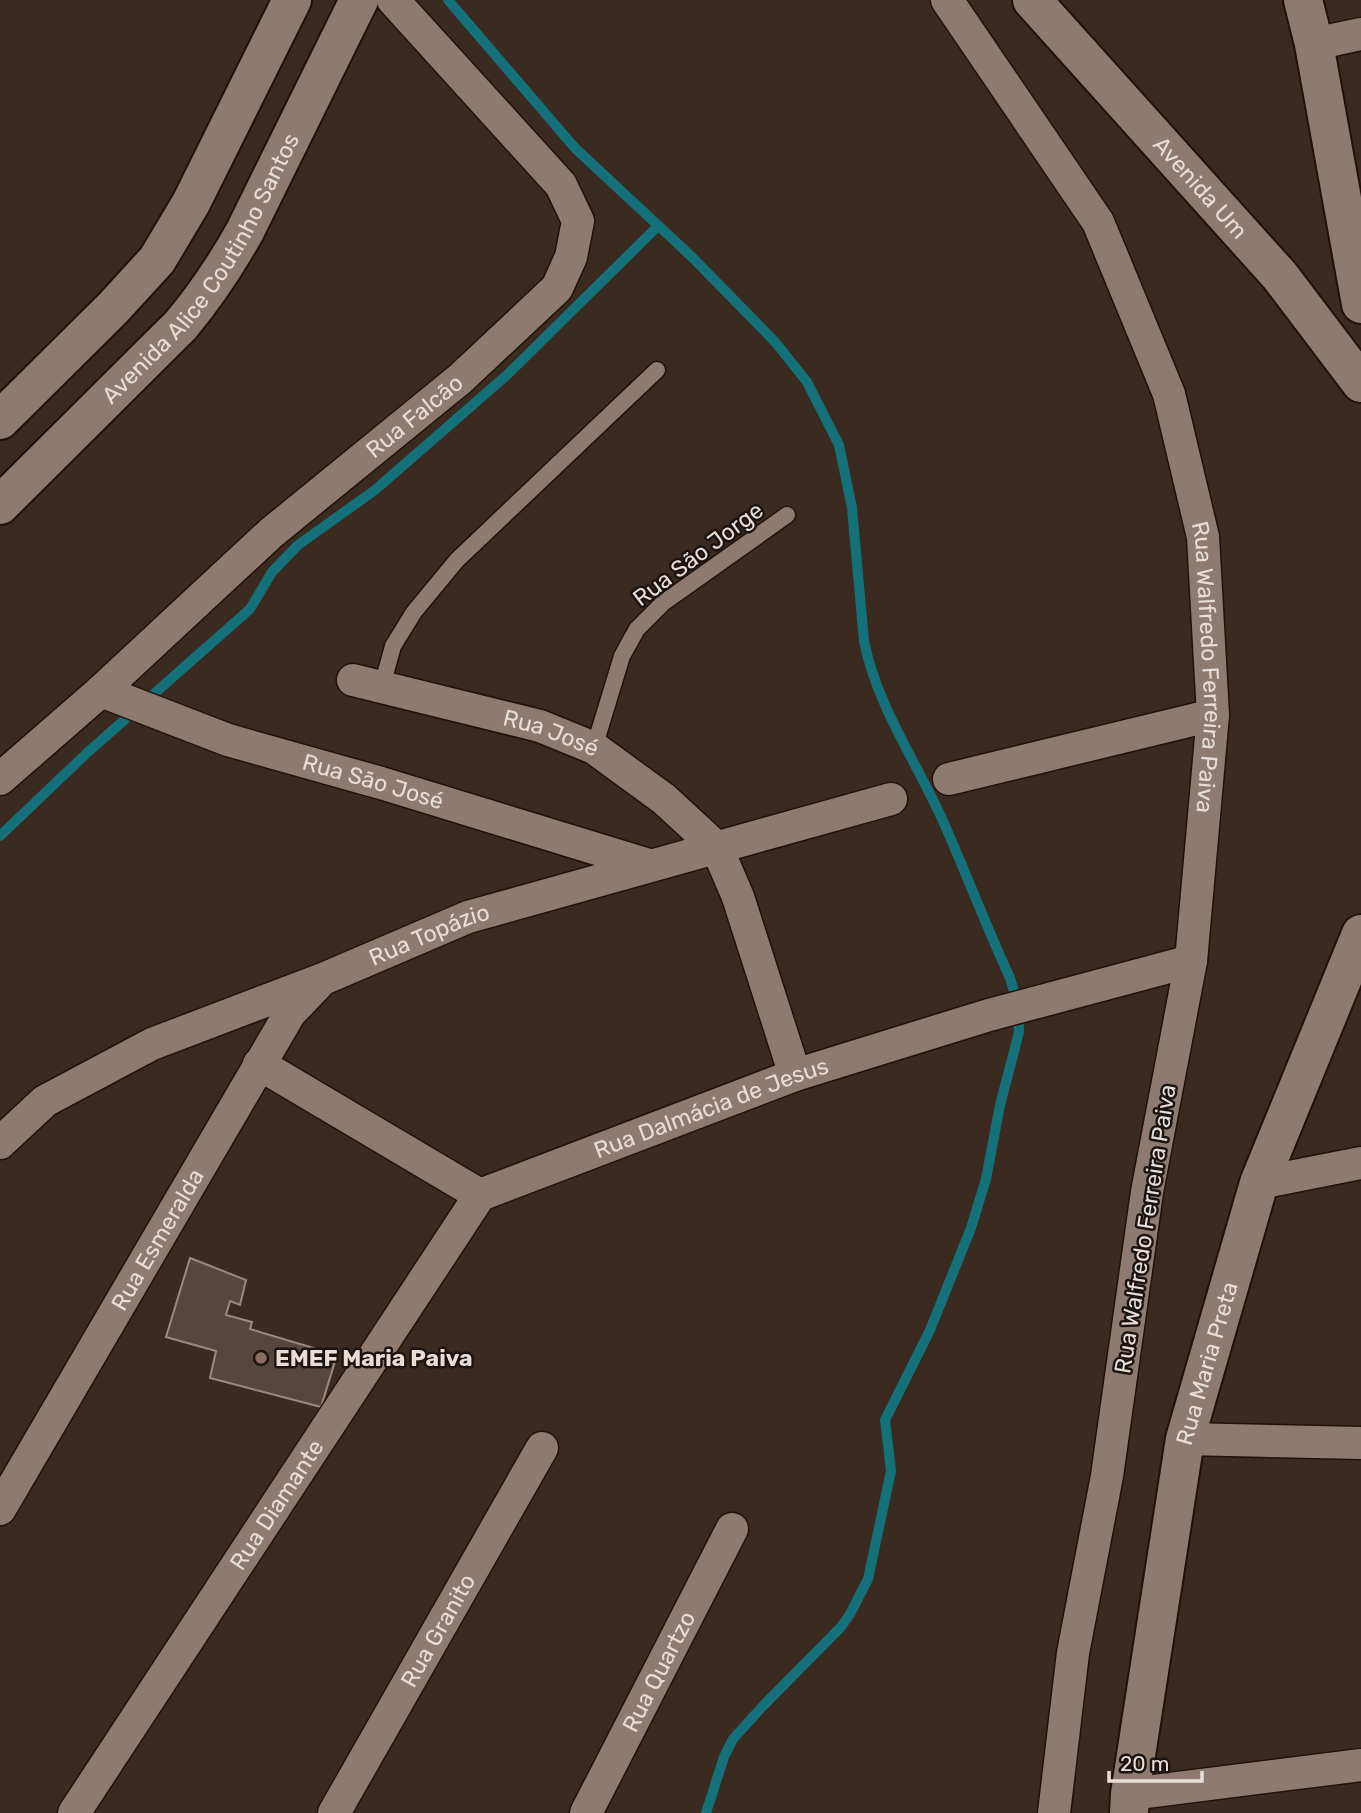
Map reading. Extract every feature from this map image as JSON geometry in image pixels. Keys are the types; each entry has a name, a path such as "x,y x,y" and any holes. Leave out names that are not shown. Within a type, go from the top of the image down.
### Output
{"street":[{"name":"Avenida Alice Coutinho Santos","path":"0,420 113,308 157,260 191,203 292,0"},
{"name":"Avenida Alice Coutinho Santos","path":"0,505 181,325 205,296 244,231 359,0"},
{"name":"Rua Falcão","path":"0,779 101,691 271,533 460,379 557,288 571,257 578,221 561,185 393,0"},
{"name":"Rua Walfredo Ferreira Paiva","path":"947,0 1098,222 1169,394 1203,537 1213,715 1191,961 1147,1192 1107,1476 1073,1653 1054,1813"},
{"name":"Avenida Um","path":"1032,0 1280,276 1361,383"},
{"path":"1303,0 1314,44 1361,304"},
{"path":"1314,44 1361,34"},
{"name":"Rua José","path":"368,683 540,726 594,748 664,799 717,848"},
{"name":"Rua São José","path":"101,691 228,740 381,783 649,865"},
{"path":"949,779 1213,715"},
{"name":"Rua Topázio","path":"0,1143 45,1101 152,1044 323,979 468,917 891,799"},
{"path":"717,848 738,897 795,1075"},
{"name":"Rua Maria Preta","path":"1130,1803 1185,1439 1259,1183 1361,934"},
{"name":"Rua Dalmácia de Jesus","path":"480,1195 795,1075 989,1015 1191,961"},
{"name":"Rua Esmeralda","path":"0,1509 290,1013 323,979"},
{"path":"260,1064 480,1195"},
{"path":"1259,1183 1361,1163"},
{"name":"Rua Diamante","path":"74,1813 480,1195"},
{"path":"1185,1439 1361,1443"},
{"name":"Rua Granito","path":"334,1813 542,1448"},
{"name":"Rua Quartzo","path":"586,1813 732,1529"},
{"path":"1130,1803 1361,1765"}],"lane":[{"path":"368,683 414,612 457,560 657,370"},
{"name":"Rua São Jorge","path":"594,748 622,656 637,629 663,603 788,515"}],"building":[{"path":"190,1258 246,1280 240,1305 230,1301 226,1315 252,1322 250,1329 337,1355 321,1407 210,1378 216,1351 166,1337"}],"waterway":[{"path":"448,0 575,148 693,258 776,343 807,382 839,445 852,508 864,641 870,665 888,711 943,821 1010,978 1018,1005 1019,1032 1000,1105 986,1179 971,1228 930,1330 885,1420 891,1471 868,1579 841,1627 733,1739 724,1757 706,1813"},
{"path":"0,836 88,752 250,609 272,572 298,545 375,490 508,374 658,226"}],"place":[{"name":"EMEF Maria Paiva","path":"261,1358"}]}
